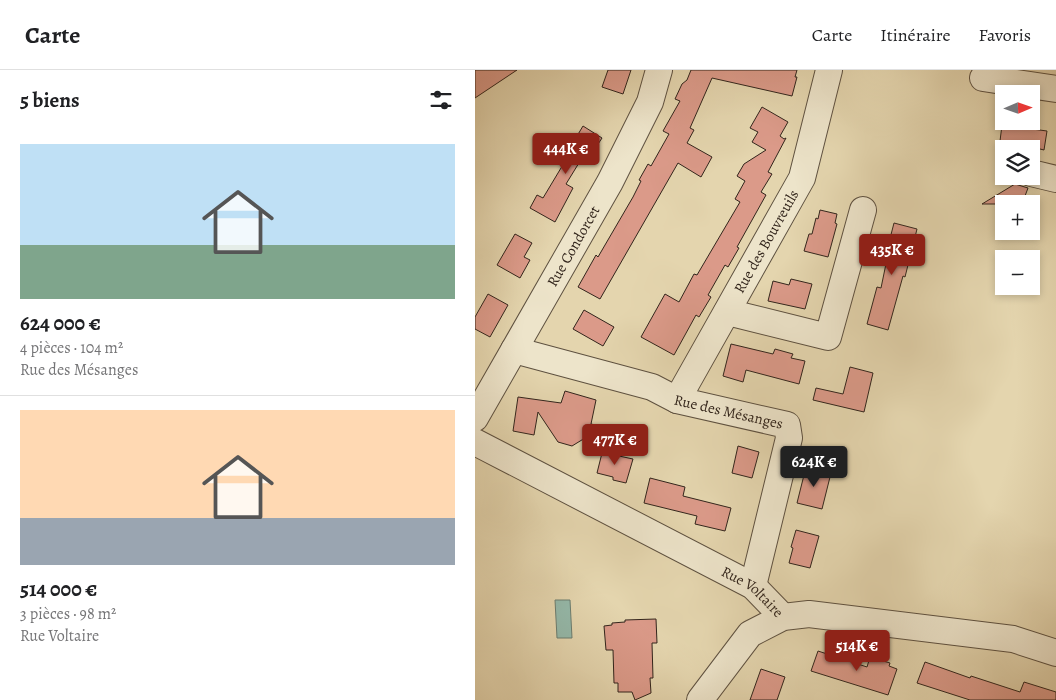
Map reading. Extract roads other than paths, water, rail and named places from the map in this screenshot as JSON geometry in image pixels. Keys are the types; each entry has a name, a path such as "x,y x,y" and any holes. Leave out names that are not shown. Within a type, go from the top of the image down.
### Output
{"street":[{"name":"Rue Condorcet","path":"475,418 610,182 650,102 659,70"},
{"name":"Rue des Bouvreuils","path":"677,400 802,178 829,70"},
{"path":"983,78 1056,89"},
{"path":"1040,175 1056,179"},
{"path":"727,312 828,337 863,210"},
{"name":"Rue des Mésanges","path":"513,350 652,387 677,400 787,425 789,438 753,586"},
{"name":"Rue Voltaire","path":"475,442 753,586 783,617 809,614 1013,639 1056,653"},
{"path":"700,700 750,634 783,617"}]}
